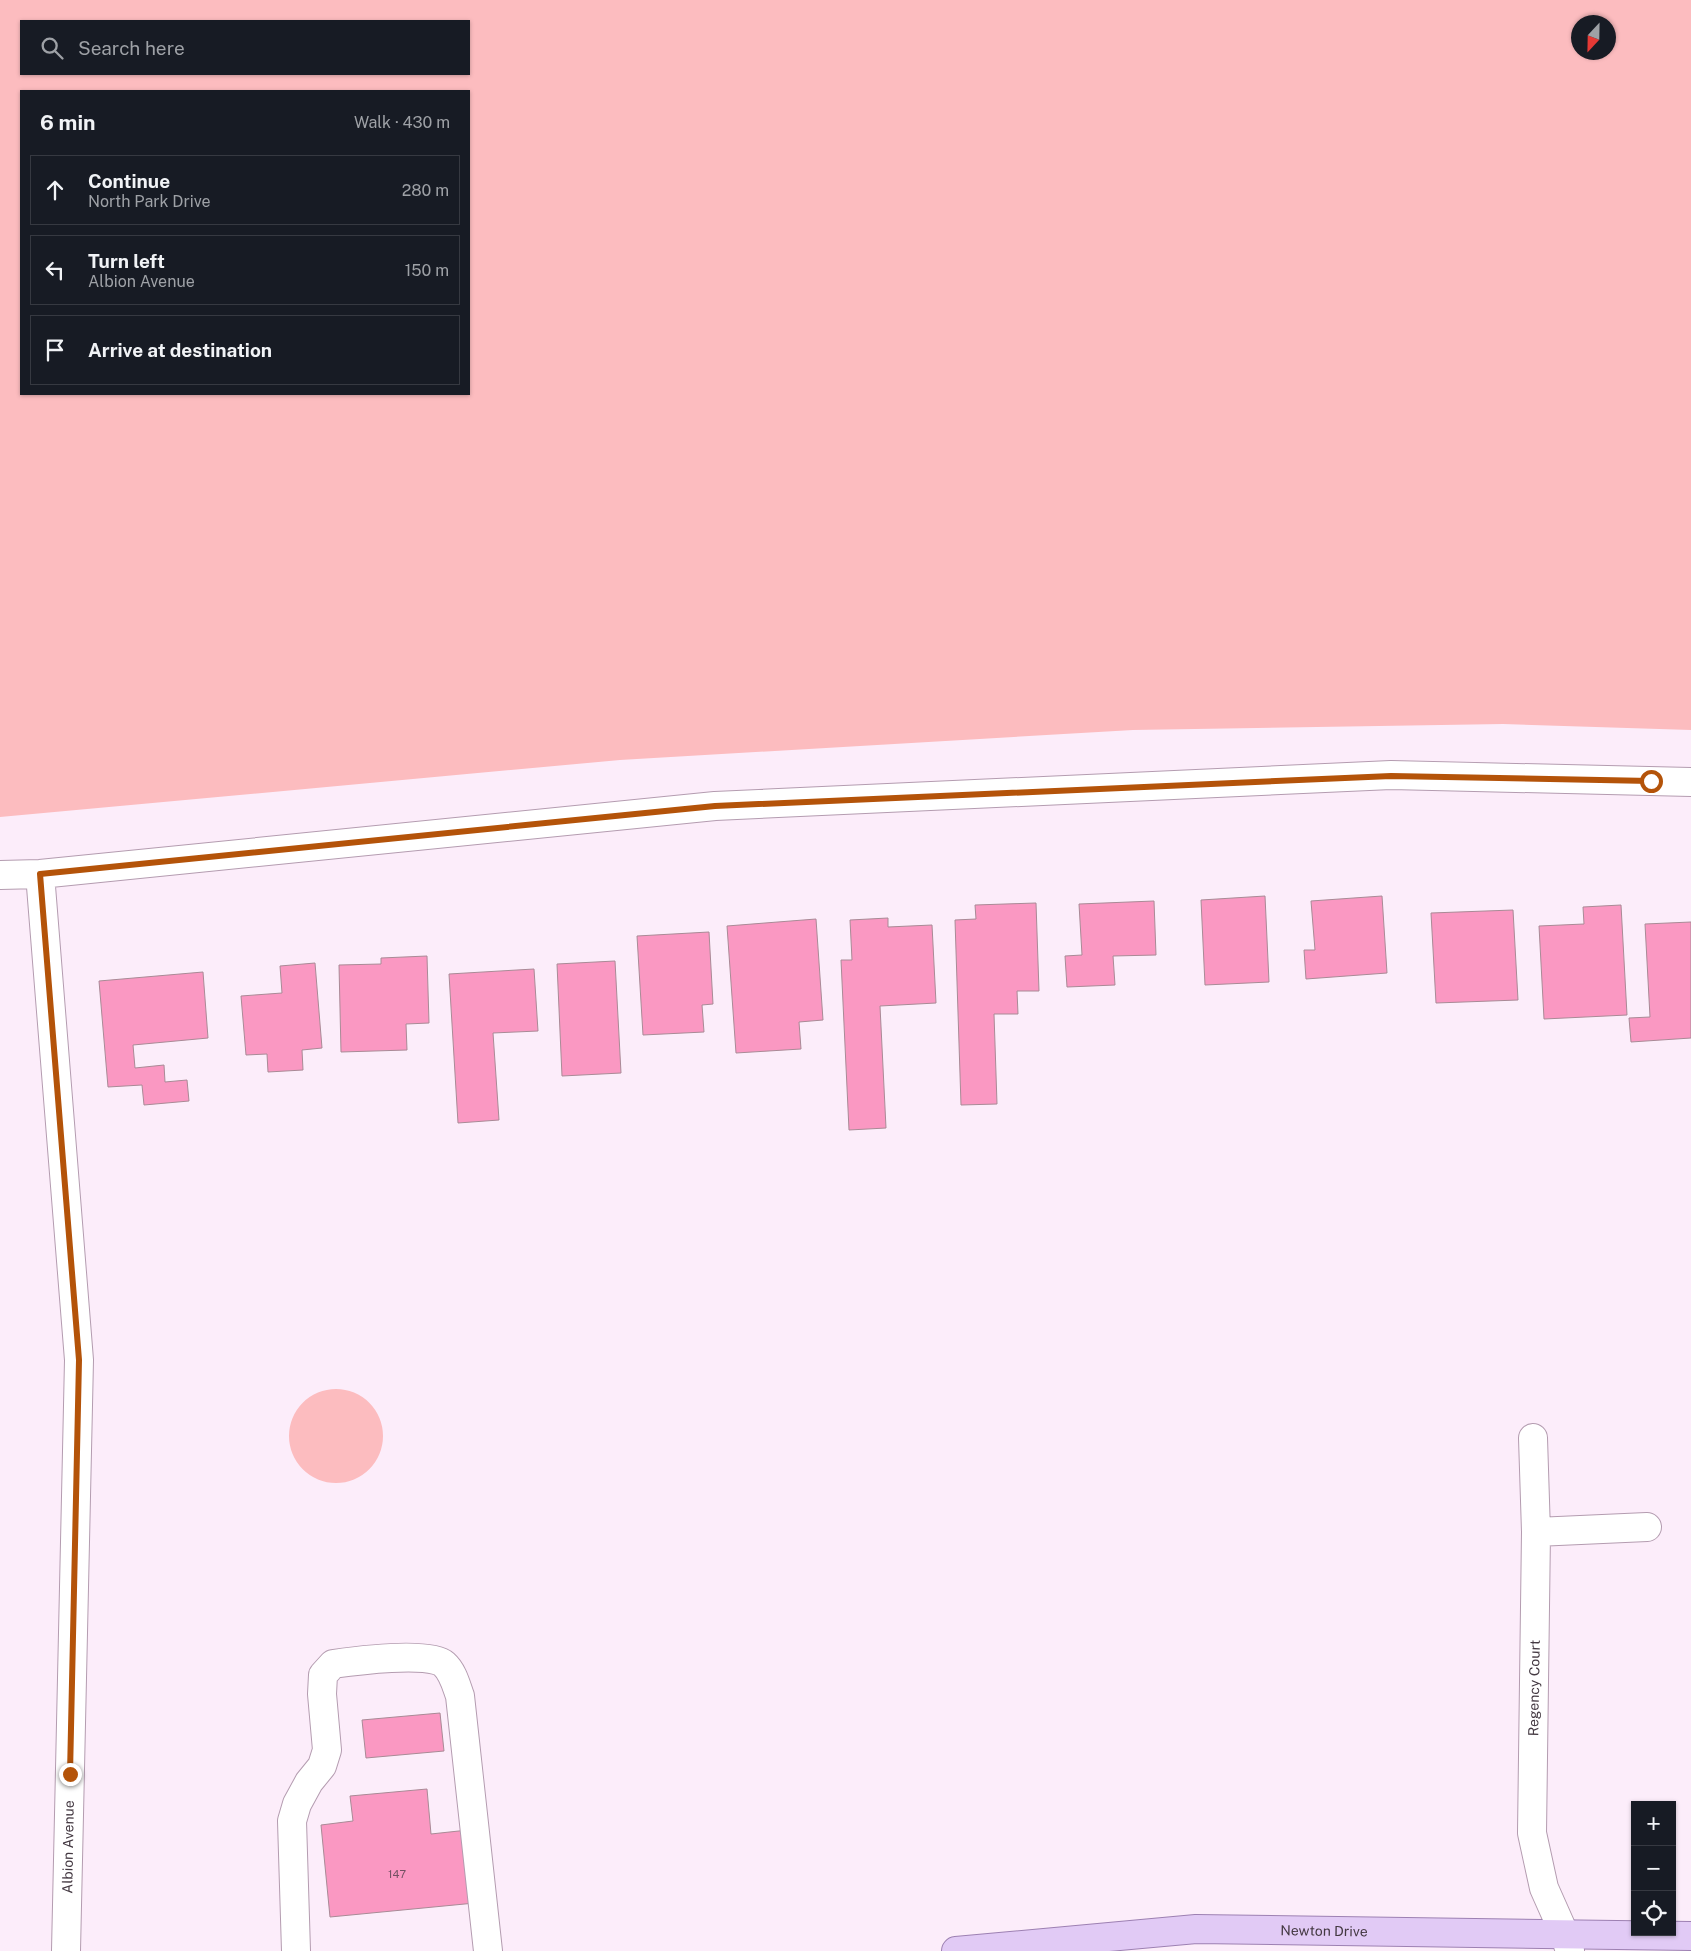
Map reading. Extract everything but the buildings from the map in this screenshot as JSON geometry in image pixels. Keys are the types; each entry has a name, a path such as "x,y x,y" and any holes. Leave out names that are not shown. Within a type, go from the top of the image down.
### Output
{"main road":[{"name":"Newton Drive","path":"956,1951 1196,1929 1567,1942 1691,1936"}],"street":[{"path":"0,875 40,874 715,806 1391,776 1691,782"},
{"name":"Albion Avenue","path":"40,874 79,1360 66,1951"},
{"name":"Regency Court","path":"1533,1438 1536,1532 1532,1833 1544,1888 1567,1942"},
{"path":"1536,1532 1647,1527"},
{"path":"296,1951 292,1821 297,1804 308,1782 322,1766 327,1750 322,1694 323,1675 333,1664 427,1657 444,1664 454,1678 460,1696 488,1951"}],"shaded area":[{"path":"0,0 1691,0 1691,730 1503,724 1133,730 620,760 0,817"},
{"path":"336,1389 354,1393 369,1403 379,1418 383,1436 379,1454 369,1469 354,1479 336,1483 318,1479 303,1469 293,1454 289,1436 293,1418 303,1403 318,1393"}],"route":[{"path":"70,1774 79,1360 40,874 715,806 1391,776 1651,781"}]}
